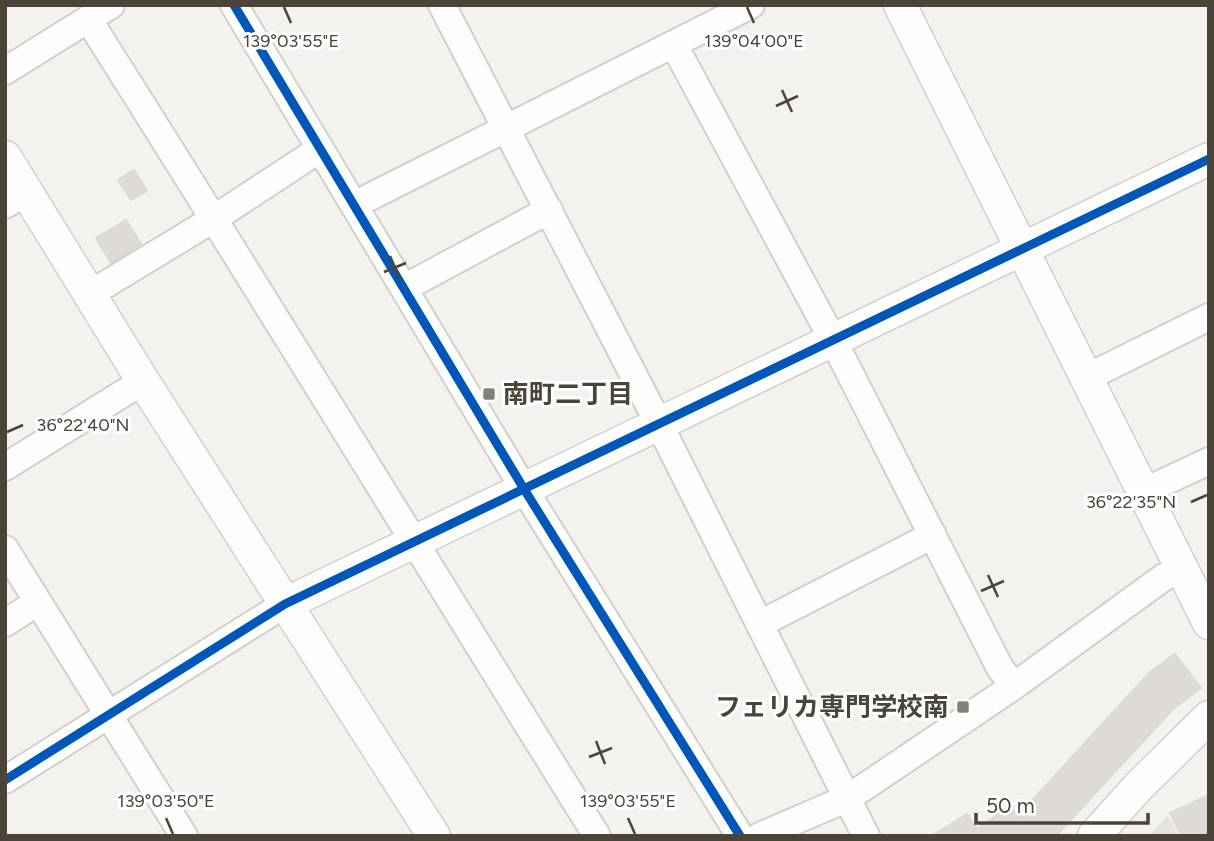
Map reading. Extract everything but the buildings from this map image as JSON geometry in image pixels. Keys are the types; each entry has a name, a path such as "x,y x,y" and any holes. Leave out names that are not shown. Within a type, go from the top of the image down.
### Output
{"street":[{"path":"5,71 111,5"},
{"path":"234,5 524,489 740,836"},
{"path":"354,205 751,5"},
{"path":"900,5 1209,623"},
{"path":"445,7 866,836"},
{"path":"88,19 215,218 413,543 597,836"},
{"path":"674,45 833,340 1000,668 1014,686"},
{"path":"90,294 215,218 320,149"},
{"path":"5,158 16,199 90,294 434,836"},
{"path":"5,780 285,604 1209,159"},
{"path":"404,288 549,210"},
{"path":"1086,378 1209,317"},
{"path":"5,467 143,380"},
{"path":"1143,492 1209,461"},
{"path":"760,624 933,535"},
{"path":"5,549 184,836"},
{"path":"760,836 848,797 1014,686 1164,578 1182,570"},
{"path":"5,623 38,602"},
{"path":"1094,836 1139,786 1209,717"}],"shaded area":[{"path":"1168,815 1178,836 1148,836"}],"cycle path":[{"path":"234,5 524,489 740,836"},
{"path":"5,780 285,604 1209,159"}],"place":[{"name":"南町二丁目","path":"489,394"},
{"name":"フェリカ専門学校南","path":"963,707"}]}
